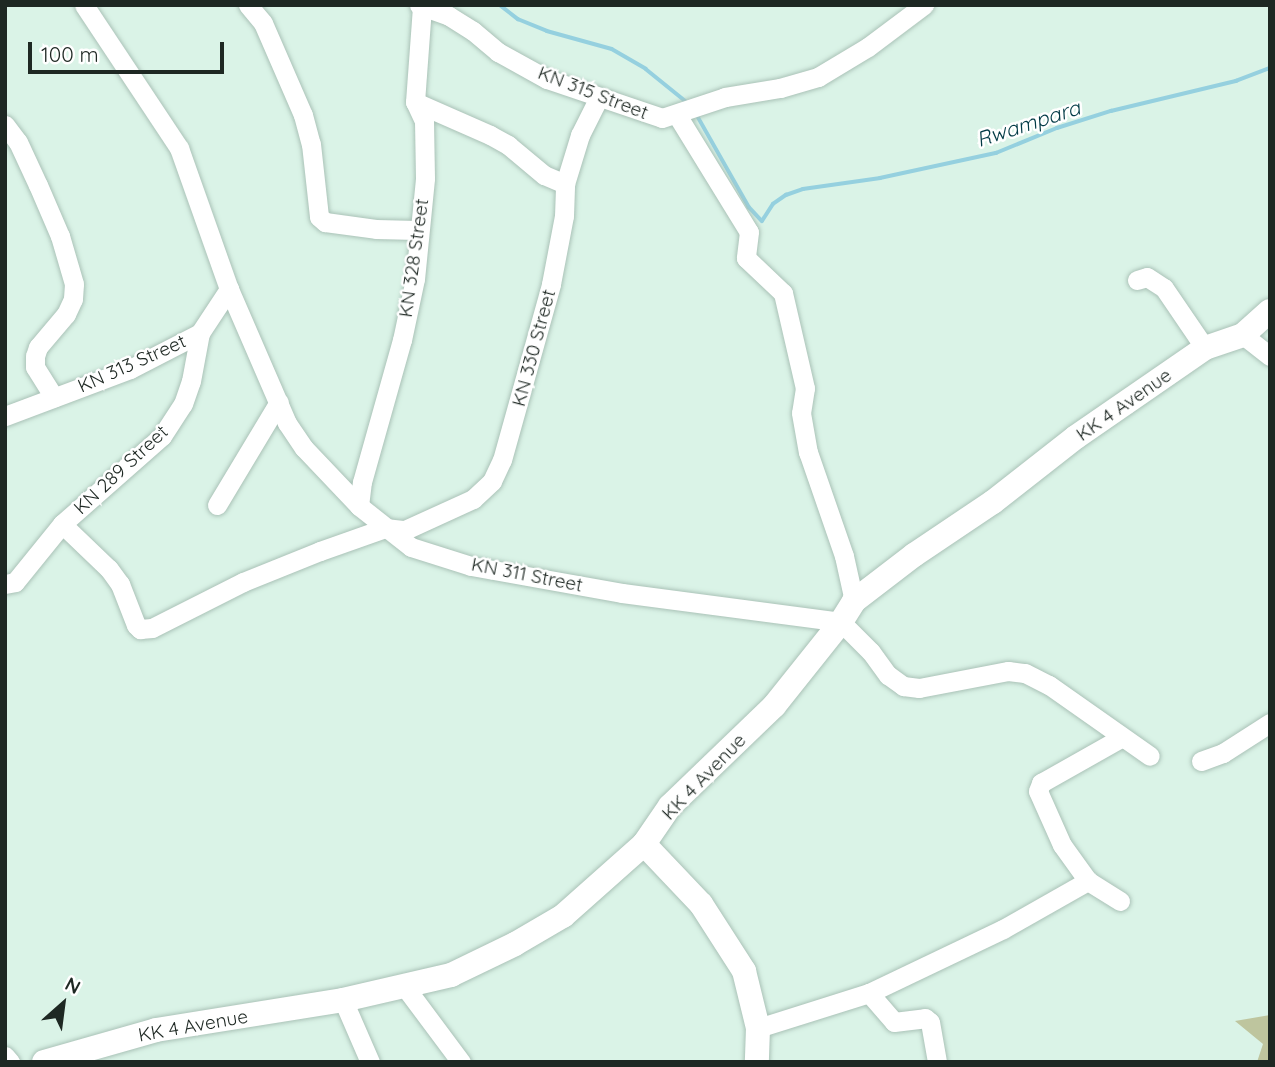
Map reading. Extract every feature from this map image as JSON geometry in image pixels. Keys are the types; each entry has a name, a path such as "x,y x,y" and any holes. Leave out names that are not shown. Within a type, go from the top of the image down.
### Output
{"main road":[{"name":"KK 4 Avenue","path":"44,1062 156,1030 343,1000 451,975 515,944 563,916 644,844 670,806 774,706 848,611 914,555 993,502 1076,437 1205,348 1243,335 1270,311"},
{"path":"644,844 701,904 719,928 744,971 758,1028 757,1062"}],"street":[{"path":"248,5 264,23 303,115 311,144 319,217 325,222 376,229 417,230"},
{"name":"KN 315 Street","path":"420,6 449,16 498,52 537,73 652,116 677,115 726,97 780,88 818,77 868,47 924,5"},
{"name":"KN 328 Street","path":"359,506 362,482 411,301 425,178 424,121 415,102 420,6"},
{"name":"KN 311 Street","path":"90,7 122,66 178,148 229,289 287,423 304,448 359,506 385,528 411,547 471,566 662,599 848,611"},
{"name":"KN 330 Street","path":"62,524 109,569 120,584 140,629 152,628 243,582 385,528 405,530 433,520 473,499 492,481 502,460 551,284 564,216 565,184 580,135 599,97"},
{"path":"415,102 490,135 508,145 544,175 565,184"},
{"path":"677,115 749,232 746,258 783,293 805,388 801,413 808,452 844,556 848,611 871,652 888,675 903,686 919,688 1008,671 1025,673 1049,685 1150,756"},
{"name":"KN 313 Street","path":"5,125 18,142 38,185 60,236 74,284 66,314 38,347 35,355 35,367 54,397"},
{"path":"1137,280 1147,277 1164,288 1205,348"},
{"name":"KN 313 Street","path":"5,416 130,369 200,333 229,289"},
{"name":"KN 289 Street","path":"5,584 15,582 62,524 141,456 175,419 191,381 200,333"},
{"path":"1243,335 1270,356"},
{"path":"216,505 279,402"},
{"path":"1201,761 1223,753 1270,723"},
{"path":"1120,901 1088,881 1062,845 1038,791 1041,783 1099,753 1121,738"},
{"path":"758,1028 869,993 1003,929 1088,881"},
{"path":"405,987 461,1062"},
{"path":"869,993 894,1022 925,1018 930,1022 937,1061"},
{"path":"343,1000 369,1062"},
{"path":"5,1056 10,1062"}],"green space":[{"path":"1270,1015 1270,1062 1257,1062 1263,1044 1235,1021"}],"waterway":[{"path":"500,5 518,19 547,31 612,49 646,69 688,103"},
{"name":"Rwampara","path":"697,115 749,207 762,221 773,204 786,195 803,189 880,178 996,153 1057,128 1111,111 1236,81 1270,68"}]}
